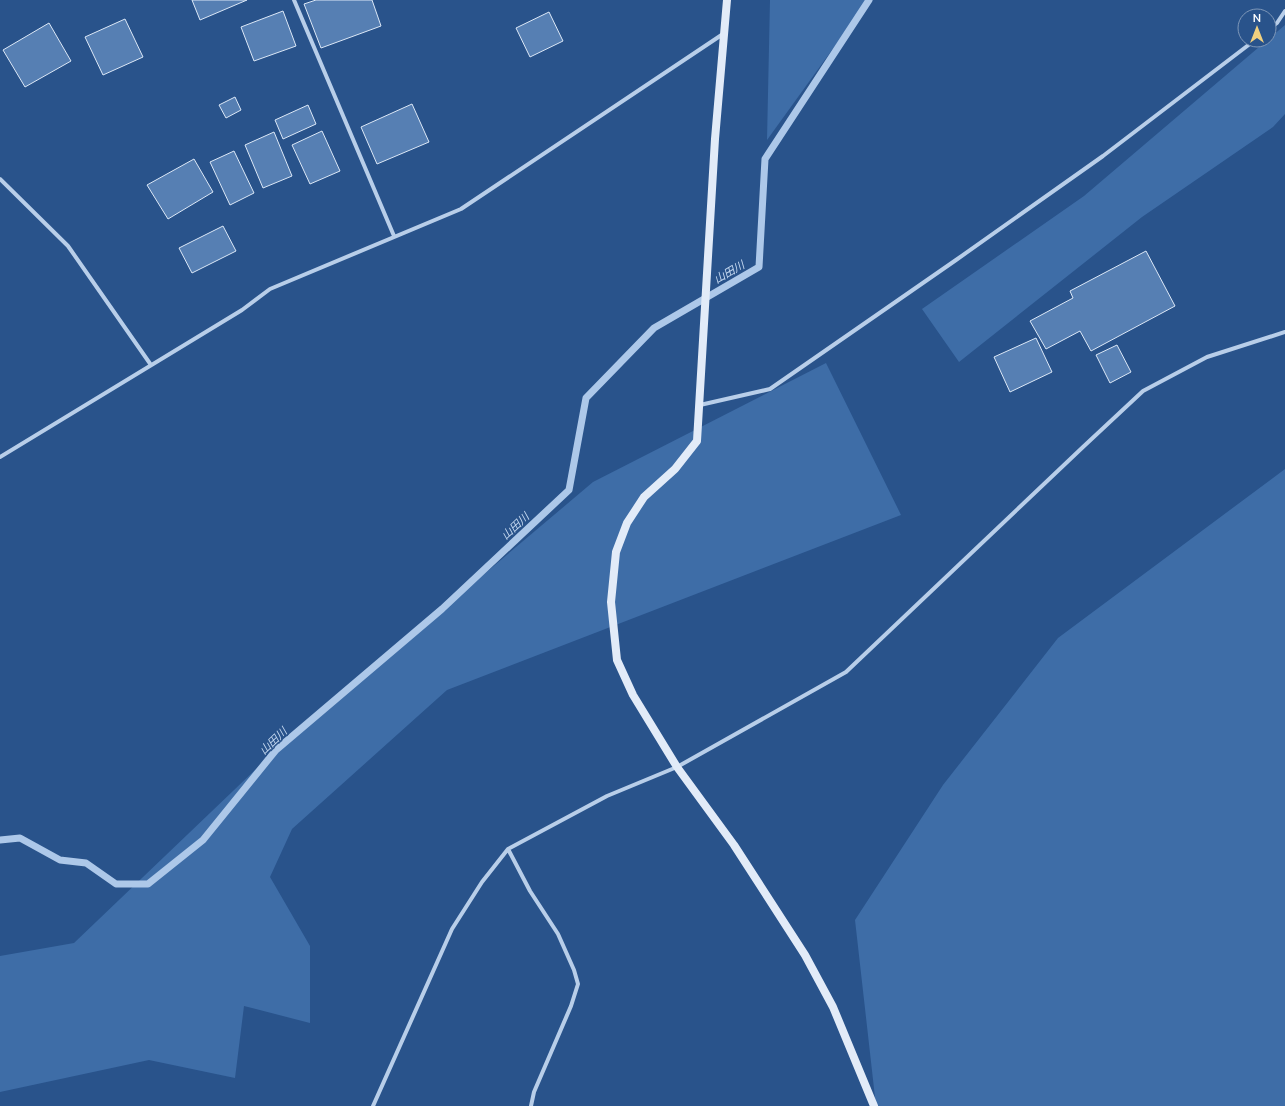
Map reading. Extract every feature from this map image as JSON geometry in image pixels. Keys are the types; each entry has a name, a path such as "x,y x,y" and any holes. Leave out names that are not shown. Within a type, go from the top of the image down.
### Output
{"street":[{"path":"294,0 394,236"},
{"path":"727,0 714,162 697,441 675,469 644,497 627,523 616,552 611,602 617,660 633,695 677,767 734,845 805,955 833,1007 874,1106"},
{"path":"1277,23 1285,11"},
{"path":"0,457 242,310 270,289 461,209 724,34"},
{"path":"700,405 770,388 956,260 1096,160 1244,48"},
{"path":"0,179 68,246 151,365"},
{"path":"373,1106 452,929 482,882 508,849 608,796 677,767 846,672 1083,446 1143,391 1207,357 1285,332"},
{"path":"508,849 530,891 558,934 574,970 578,984 571,1006 534,1092 531,1106"}],"shaded area":[{"path":"770,0 868,0 767,140"},
{"path":"1285,25 1285,114 1273,127 1142,217 959,362 922,309 1084,196 1258,48 1277,48 1277,32"},
{"path":"826,363 901,515 447,690 292,829 270,877 310,946 310,1023 244,1006 235,1078 149,1060 0,1092 0,956 74,943 276,750 593,482"},
{"path":"1285,469 1285,1106 876,1106 855,920 943,785 1058,638"}],"building":[{"path":"192,0 247,0 200,20"},
{"path":"316,0 372,0 381,26 321,48 304,4"},
{"path":"283,11 296,46 254,61 241,27"},
{"path":"549,12 563,41 530,57 516,28"},
{"path":"125,19 143,57 103,75 85,37"},
{"path":"49,23 71,61 25,87 3,50"},
{"path":"235,97 241,110 226,118 219,105"},
{"path":"412,104 429,142 377,164 361,127"},
{"path":"308,105 316,124 283,139 275,120"},
{"path":"322,131 340,171 310,184 292,145"},
{"path":"274,132 292,176 263,188 245,145"},
{"path":"234,151 254,193 230,205 210,162"},
{"path":"194,159 213,192 168,219 147,185"},
{"path":"223,226 236,251 192,273 179,248"},
{"path":"1146,251 1175,306 1091,351 1080,331 1046,349 1030,321 1073,298 1070,291"},
{"path":"1036,338 1052,372 1010,392 994,357"},
{"path":"1117,345 1131,372 1110,383 1096,355"}],"waterway":[{"name":"山田川","path":"0,840 20,838 60,860 86,863 116,884 148,884 203,840 276,750 442,609 569,490 586,398 654,328 759,267 765,159 869,0"}]}
